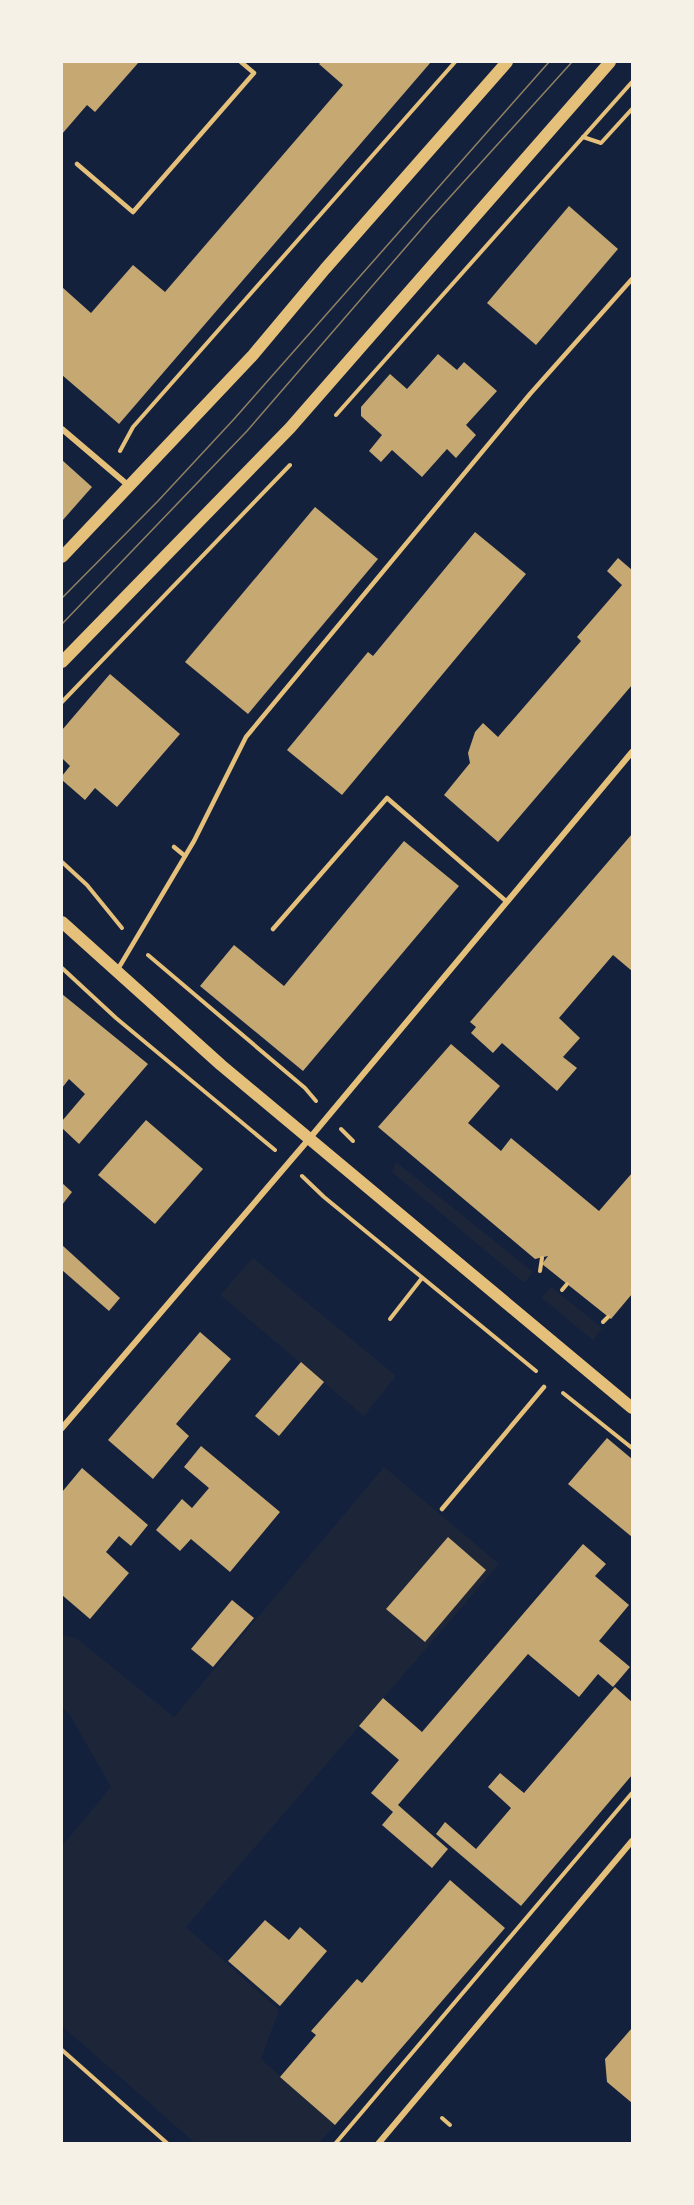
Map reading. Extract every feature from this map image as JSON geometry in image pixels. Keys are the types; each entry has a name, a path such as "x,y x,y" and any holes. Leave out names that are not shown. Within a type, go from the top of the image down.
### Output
{"main road":[{"path":"62,557 253,355 325,269 507,62"},
{"path":"62,662 290,428 610,62"},
{"path":"62,922 116,972 309,1139 633,1408"}],"street":[{"path":"62,429 130,486"},
{"path":"62,1428 309,1139 633,752"},
{"path":"378,2144 633,1841"}],"lane":[{"path":"76,164 133,212 254,73 241,62"},
{"path":"116,972 185,856 246,737 530,394 633,279"},
{"path":"273,929 387,798 507,902"},
{"path":"174,847 185,856"},
{"path":"442,1509 544,1387"}],"path":[{"path":"109,470 133,427 455,62"},
{"path":"583,137 601,143 633,109"},
{"path":"62,862 87,885 134,942 305,1088"},
{"path":"62,968 116,1018 260,1136"},
{"path":"324,1197 540,1374"},
{"path":"540,1271 542,1258"},
{"path":"390,1319 422,1278"},
{"path":"562,1290 567,1284"},
{"path":"603,1322 608,1317"},
{"path":"558,1388 633,1448"},
{"path":"335,2144 633,1793"},
{"path":"62,2050 168,2144"},
{"path":"442,2118 450,2125"}],"shaded area":[{"path":"396,1162 533,1272 524,1283 392,1172"},
{"path":"253,1258 396,1376 364,1416 220,1295"},
{"path":"551,1287 602,1328 593,1340 542,1298"},
{"path":"384,1467 499,1564 186,1927 279,2010 261,2059 335,2125 319,2143 195,2143 62,2026 62,1846 111,1787 70,1715 62,1707 62,1635 76,1638 174,1717"}],"building":[{"path":"62,62 139,62 95,112 87,105 62,134"},
{"path":"321,62 431,62 119,424 62,375 62,287 91,313 133,265 165,292 343,85 319,64"},
{"path":"569,206 618,249 536,345 487,303"},
{"path":"438,354 457,370 464,362 497,391 466,425 476,435 456,458 447,449 422,477 392,450 381,462 369,451 382,435 361,416 361,407 390,374 407,389"},
{"path":"62,460 92,487 62,521"},
{"path":"315,507 378,559 248,714 185,662"},
{"path":"475,532 526,574 342,795 287,750 368,652 373,656"},
{"path":"618,558 632,570 632,685 498,842 444,795 470,763 468,753 475,732 483,723 498,737 581,641 577,637 622,585 607,571"},
{"path":"110,674 180,734 117,807 95,788 85,800 62,780 62,776 70,766 62,758 62,730"},
{"path":"632,834 632,971 613,955 559,1018 580,1038 563,1057 577,1068 557,1091 502,1043 493,1053 471,1033 476,1027 470,1022"},
{"path":"404,841 459,886 303,1071 200,986 234,945 284,986"},
{"path":"62,994 148,1064 79,1144 62,1128 62,1121 85,1094 69,1079 62,1088"},
{"path":"451,1044 500,1086 468,1123 501,1151 511,1138 599,1211 632,1173 632,1294 611,1319 542,1264 548,1256 535,1259 378,1127"},
{"path":"146,1120 203,1169 155,1224 98,1175"},
{"path":"62,1183 72,1192 62,1205"},
{"path":"62,1245 120,1298 109,1311 62,1270"},
{"path":"200,1332 231,1359 176,1424 189,1436 153,1479 108,1440"},
{"path":"301,1362 324,1382 279,1436 255,1416"},
{"path":"607,1438 632,1459 632,1537 568,1484"},
{"path":"201,1446 280,1512 230,1572 191,1539 180,1551 156,1530 182,1499 192,1508 209,1488 184,1467"},
{"path":"82,1468 148,1525 131,1546 119,1536 106,1552 129,1573 90,1619 62,1595 62,1492"},
{"path":"448,1537 486,1570 425,1642 386,1609"},
{"path":"583,1544 606,1564 595,1576 629,1605 599,1641 630,1667 613,1687 598,1674 579,1697 528,1654 398,1805 448,1849 432,1868 382,1825 393,1812 371,1793 399,1760 359,1726 383,1698 422,1732"},
{"path":"232,1600 254,1618 213,1667 191,1649"},
{"path":"615,1687 632,1702 632,1775 521,1906 436,1834 445,1822 476,1849 511,1808 488,1787 500,1773 524,1793"},
{"path":"450,1880 505,1928 335,2125 280,2077 316,2035 311,2031 357,1979 362,1983"},
{"path":"265,1920 289,1940 300,1927 327,1951 280,2006 228,1961"},
{"path":"632,2028 632,2103 607,2082 605,2059"}],"tram line":[{"path":"62,598 158,501 235,418 549,62"},
{"path":"62,624 247,431 431,218 572,62"}]}
